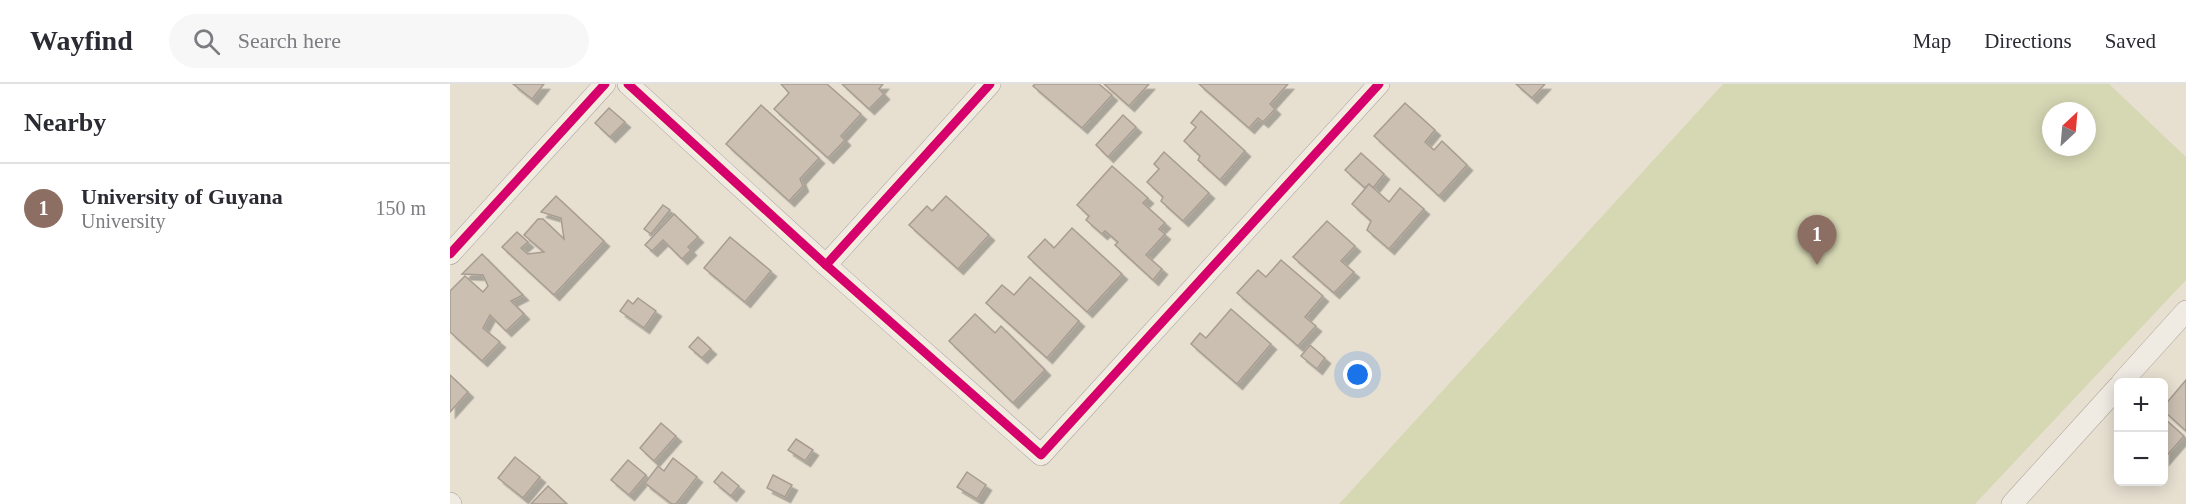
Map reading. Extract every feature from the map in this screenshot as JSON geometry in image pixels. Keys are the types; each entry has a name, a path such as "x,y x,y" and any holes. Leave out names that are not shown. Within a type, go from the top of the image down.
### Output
{"street":[{"path":"450,254 604,84"},
{"path":"628,84 826,265 1041,455 1378,84"},
{"path":"826,265 990,84"},
{"path":"2126,378 2186,311"},
{"path":"2012,504 2114,391"}],"green space":[{"path":"1723,84 2109,84 2186,157 2186,280 1975,504 1339,504"}],"building":[{"path":"513,84 544,84 532,99"},
{"path":"781,84 827,84 861,114 841,136 845,140 828,158 774,109 789,93"},
{"path":"842,84 883,84 879,89 884,94 869,109"},
{"path":"1035,84 1099,84 1112,95 1082,128 1033,86"},
{"path":"1104,84 1149,84 1129,106"},
{"path":"1199,84 1288,84 1270,104 1275,109 1263,122 1258,118 1249,128"},
{"path":"1516,84 1545,84 1532,98"},
{"path":"1405,103 1435,130 1425,142 1434,150 1442,141 1467,165 1439,196 1374,136"},
{"path":"761,105 819,158 800,179 803,186 789,201 726,144"},
{"path":"609,108 625,122 610,137 595,123"},
{"path":"1201,111 1245,151 1220,180 1198,160 1200,156 1184,141 1196,127 1191,123"},
{"path":"1123,115 1136,127 1108,157 1096,145"},
{"path":"1164,152 1209,193 1183,221 1161,201 1163,197 1147,182 1159,169 1154,164"},
{"path":"1361,153 1384,174 1373,188 1369,184 1365,188 1345,170"},
{"path":"1112,166 1148,198 1143,203 1165,223 1159,229 1165,234 1146,255 1162,269 1153,280 1115,245 1118,242 1105,231 1102,234 1086,220 1089,216 1077,205"},
{"path":"1369,184 1389,202 1400,188 1424,209 1389,249 1367,230 1371,221 1352,204"},
{"path":"556,196 604,241 554,295 502,247 517,232 528,242 521,248 528,254 544,252 524,235 538,219 543,219 564,239 561,218 541,212"},
{"path":"946,196 989,235 958,269 909,225 927,206 932,211"},
{"path":"663,205 670,210 651,234 644,229"},
{"path":"674,214 698,237 688,247 691,250 682,259 663,240 652,251 645,245"},
{"path":"1327,221 1355,246 1341,261 1354,272 1334,293 1293,257"},
{"path":"1072,228 1122,274 1087,312 1028,257 1045,239 1054,248"},
{"path":"730,237 771,271 745,302 704,268"},
{"path":"482,254 523,295 511,301 524,314 506,331 490,315 483,328 500,342 482,361 450,332 450,291 465,276 483,292 488,286 483,275 462,274"},
{"path":"1281,260 1323,296 1305,317 1316,326 1298,346 1237,293 1258,270 1266,277"},
{"path":"1030,277 1079,321 1047,358 986,303 1002,285 1014,295"},
{"path":"638,298 656,311 644,328 620,311 628,300 633,304"},
{"path":"1231,309 1271,344 1237,384 1191,344 1200,333 1206,338"},
{"path":"975,314 995,333 1001,326 1045,370 1013,403 949,341"},
{"path":"698,337 711,349 702,358 689,347"},
{"path":"1310,345 1325,358 1317,369 1301,356"},
{"path":"450,375 468,392 450,412"},
{"path":"2186,380 2186,431 2168,415 2168,401"},
{"path":"2168,422 2184,436 2168,454"},
{"path":"661,423 676,436 654,461 640,448"},
{"path":"796,439 813,450 805,461 788,450"},
{"path":"515,457 540,477 523,498 498,478"},
{"path":"673,458 697,477 676,504 672,504 645,483 658,466 664,471"},
{"path":"628,460 646,475 629,495 611,480"},
{"path":"722,472 739,486 731,496 714,482"},
{"path":"967,472 986,485 977,499 957,487"},
{"path":"773,475 792,485 785,497 767,488"},
{"path":"548,486 567,504 531,504"}],"cycle path":[{"path":"450,254 605,84"},
{"path":"628,84 826,265 1041,455 1379,84"},
{"path":"826,265 990,84"}],"place":[{"name":"University of Guyana","path":"1817,265"}]}
